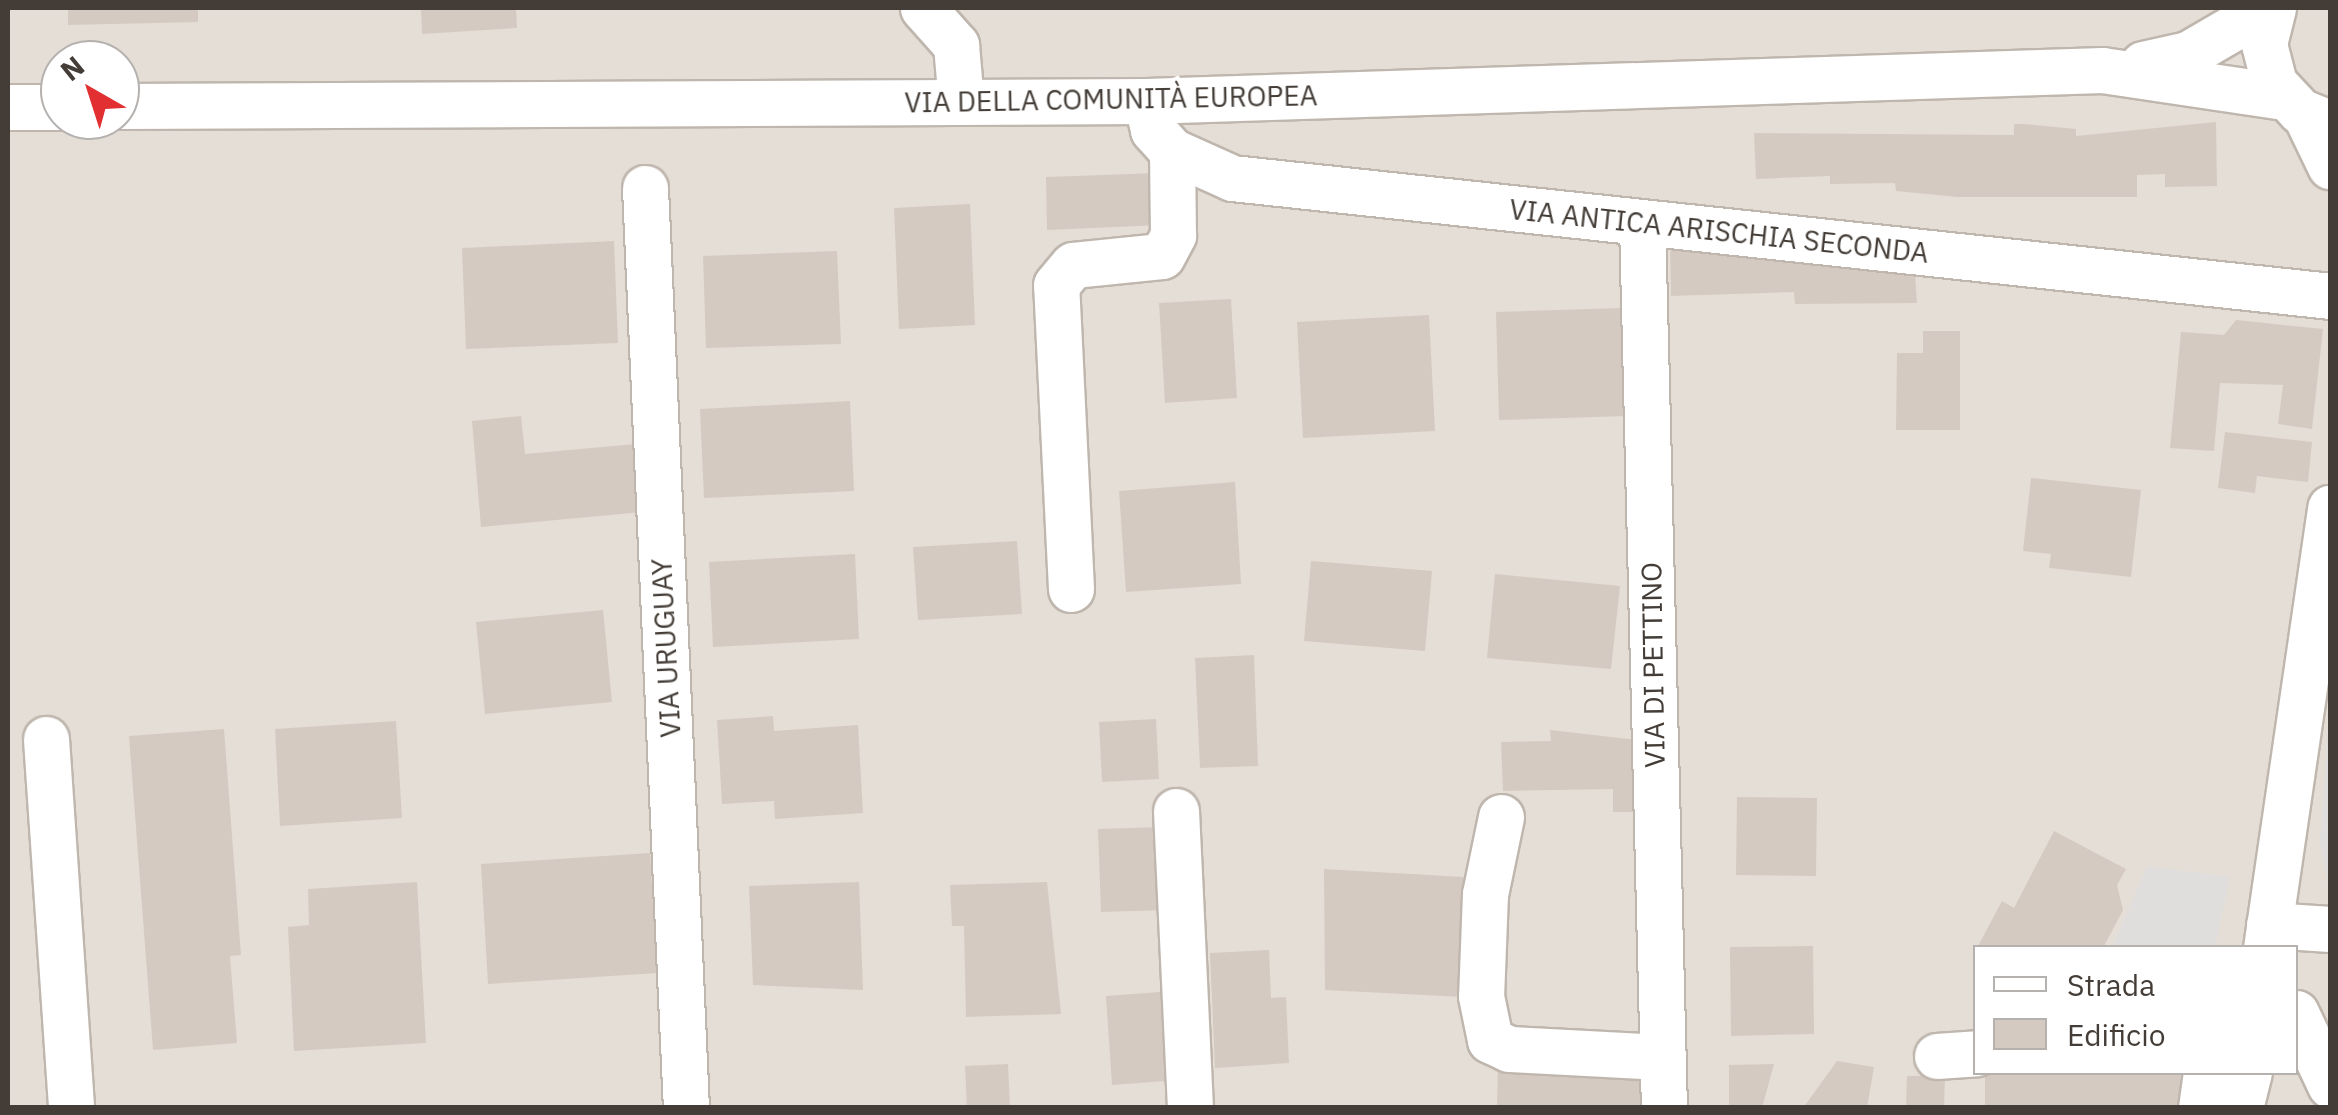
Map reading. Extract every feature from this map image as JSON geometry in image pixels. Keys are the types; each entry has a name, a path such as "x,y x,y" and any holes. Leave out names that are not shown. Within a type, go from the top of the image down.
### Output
{"street":[{"path":"923,8 956,44 961,102"},
{"path":"2270,8 2265,56 2307,111 2330,166"},
{"name":"VIA DELLA COMUNITÀ EUROPEA","path":"140,106 1146,101 2102,70 2188,54 2270,8"},
{"name":"VIA DELLA COMUNITÀ EUROPEA","path":"2102,70 2307,111"},
{"path":"1072,589 1056,285 1073,265 1162,256 1173,235 1172,150 1153,130 1146,101"},
{"path":"8,107 40,107"},
{"name":"VIA ANTICA ARISCHIA SECONDA","path":"1172,150 1232,178 2330,296"},
{"name":"VIA URUGUAY","path":"646,188 686,1108"},
{"name":"VIA DI PETTINO","path":"1642,223 1664,1108"},
{"path":"2330,508 2270,940 2330,929"},
{"path":"46,739 71,1108"},
{"path":"1176,811 1190,1108"},
{"path":"1501,816 1484,911 1481,1012 1490,1040 1510,1050 1662,1057"},
{"path":"2298,1017 2330,1085"},
{"path":"2202,1108 2206,1075"},
{"path":"2240,1108 2250,1075"},
{"path":"2251,1075 2256,1108"}],"shaded area":[{"path":"8,8 2330,8 2330,1107 8,1107"},
{"path":"2330,700 2330,898 2320,843"},
{"path":"2147,866 2230,877 2215,945 2113,945"}],"building":[{"path":"68,8 198,8 198,22 68,25"},
{"path":"421,8 516,8 517,28 422,34"},
{"path":"2216,122 2217,186 2165,187 2165,174 2137,175 2137,197 1957,197 1896,191 1895,183 1830,184 1830,176 1756,179 1754,133 2014,135 2014,124 2024,124 2076,129 2076,136"},
{"path":"1159,173 1161,225 1047,230 1046,177"},
{"path":"970,204 975,325 899,329 894,208"},
{"path":"1670,238 1914,260 1917,303 1795,304 1794,292 1671,296"},
{"path":"614,241 618,343 466,349 462,248"},
{"path":"837,251 841,344 706,348 703,256"},
{"path":"1231,299 1237,398 1165,403 1159,303"},
{"path":"1623,308 1626,416 1499,420 1496,312"},
{"path":"1429,315 1435,431 1303,438 1297,322"},
{"path":"2236,320 2323,329 2312,429 2278,424 2283,385 2220,383 2214,451 2170,448 2181,332 2224,335"},
{"path":"1923,331 1960,331 1960,430 1896,430 1897,353 1923,353"},
{"path":"850,401 854,491 704,498 700,409"},
{"path":"521,416 525,454 636,444 642,512 481,527 472,421"},
{"path":"2225,432 2312,442 2308,482 2257,476 2255,493 2218,488"},
{"path":"2031,478 2141,490 2131,577 2049,568 2051,554 2023,551"},
{"path":"1235,482 1241,584 1126,592 1119,491"},
{"path":"1017,541 1022,614 918,620 913,547"},
{"path":"855,554 859,639 713,647 709,562"},
{"path":"1311,561 1432,571 1425,651 1304,641"},
{"path":"1495,574 1620,586 1611,669 1487,658"},
{"path":"603,610 612,702 485,714 476,622"},
{"path":"1254,655 1258,766 1200,768 1195,658"},
{"path":"773,716 774,731 858,725 863,813 775,819 774,801 722,804 717,720"},
{"path":"1156,719 1159,779 1102,782 1099,722"},
{"path":"396,721 402,818 280,826 275,729"},
{"path":"224,729 241,955 230,956 237,1043 153,1050 129,736"},
{"path":"1550,730 1646,741 1647,812 1613,812 1613,789 1503,791 1501,742 1551,741"},
{"path":"1737,797 1817,798 1816,876 1736,875"},
{"path":"1164,827 1167,910 1101,912 1098,829"},
{"path":"2054,831 2126,869 2117,885 2123,910 2105,945 1979,945 2002,901 2014,908"},
{"path":"650,853 657,973 488,984 481,864"},
{"path":"1324,869 1463,877 1464,997 1325,990"},
{"path":"417,882 426,1043 294,1051 288,927 309,925 308,889"},
{"path":"859,882 863,990 753,985 749,886"},
{"path":"1047,882 1061,1014 966,1017 964,926 952,926 950,885"},
{"path":"1813,946 1814,1034 1731,1036 1730,947"},
{"path":"1269,950 1271,998 1286,997 1289,1063 1215,1068 1210,953"},
{"path":"1173,991 1179,1080 1112,1085 1106,996"},
{"path":"1498,1060 1656,1062 1655,1107 1497,1108"},
{"path":"1837,1061 1874,1067 1867,1108 1803,1108"},
{"path":"1008,1064 1010,1108 967,1108 965,1066"},
{"path":"1774,1064 1762,1108 1729,1108 1729,1065"},
{"path":"1985,1075 2194,1075 2194,1108 1985,1108"},
{"path":"1907,1076 1945,1076 1944,1108 1906,1108"}]}
